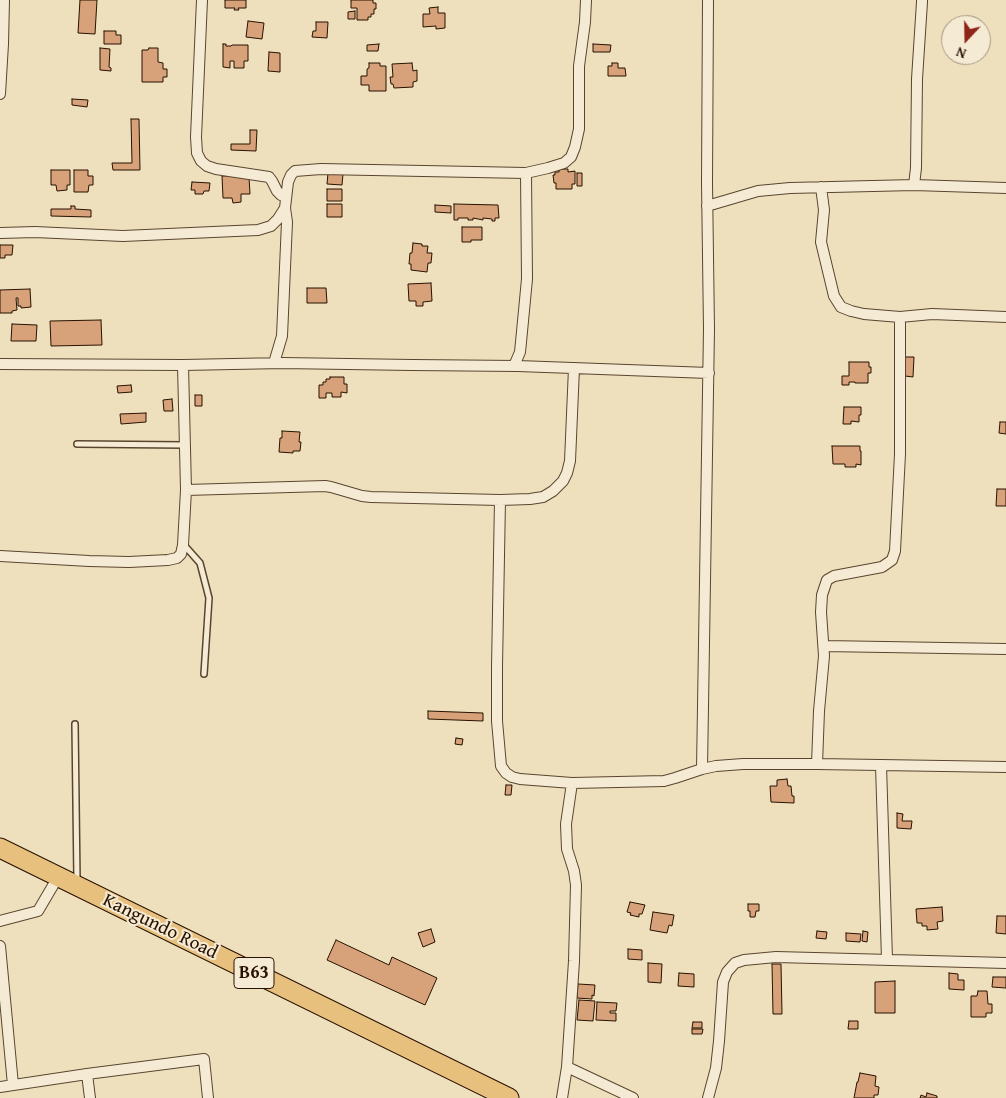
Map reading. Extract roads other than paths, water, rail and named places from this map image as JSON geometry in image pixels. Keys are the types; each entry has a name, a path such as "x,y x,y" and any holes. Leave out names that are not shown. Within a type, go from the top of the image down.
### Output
{"highway":[{"name":"Kangundo Road","path":"0,848 509,1098"}],"street":[{"path":"0,94 4,0"},
{"path":"202,0 196,137 197,153 201,161 207,166 268,177 286,202"},
{"path":"274,363 282,336 287,222 286,202 288,182 291,175 295,171 321,169 526,173 564,163 571,157 579,129 579,66 586,0"},
{"path":"702,769 709,373 707,206 708,0"},
{"path":"914,185 916,168 917,80 922,0"},
{"path":"514,366 520,352 527,279 526,173"},
{"path":"707,206 758,191 790,188 914,185 1006,188"},
{"path":"821,187 824,210 821,242 834,296 841,307 864,314 900,317 932,314 1006,318"},
{"path":"0,232 123,236 258,230 272,226 278,219 286,202"},
{"path":"816,764 824,646 821,612 822,595 827,580 834,576 882,567 892,560 895,551 900,454 900,317"},
{"path":"0,364 183,365 274,363 514,366 709,373"},
{"path":"0,556 129,562 168,560 177,558 181,554 186,490 183,365"},
{"path":"186,490 325,486 371,497 500,500 543,497 553,491 562,481 570,460 574,368"},
{"path":"500,500 497,722 501,766 512,777 572,782 664,781 702,769 743,764 1006,767"},
{"path":"824,646 1006,649"},
{"path":"881,765 887,960"},
{"path":"562,1098 574,961 576,899 574,871 568,849 566,824 572,782"},
{"path":"0,921 38,911 58,877"},
{"path":"0,946 13,1085"},
{"path":"708,1098 716,1068 723,982 727,972 735,963 744,960 776,957 1006,964"},
{"path":"0,1087 204,1059 208,1098"},
{"path":"566,1067 633,1098"},
{"path":"87,1074 90,1098"}],"lane":[{"path":"77,444 185,445"},
{"path":"183,545 200,563 209,598 204,674"},
{"path":"74,724 77,886"}]}
